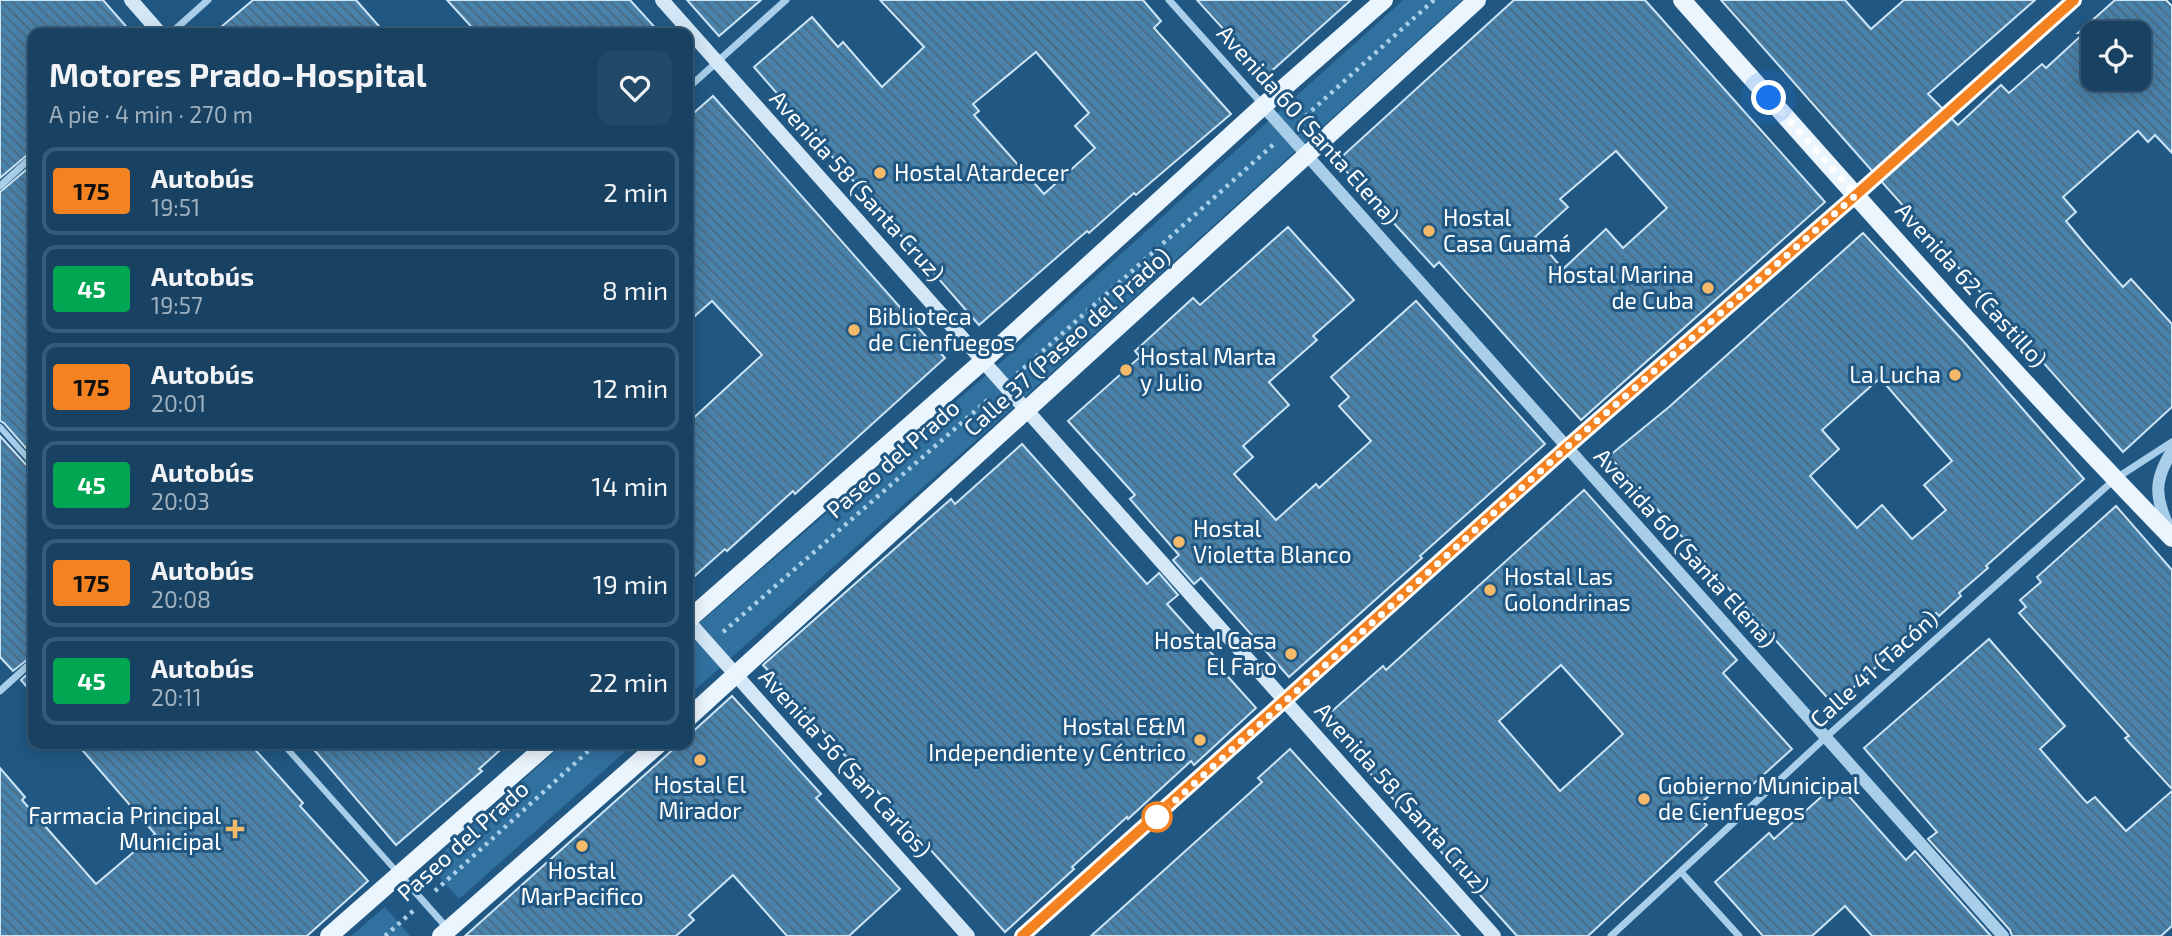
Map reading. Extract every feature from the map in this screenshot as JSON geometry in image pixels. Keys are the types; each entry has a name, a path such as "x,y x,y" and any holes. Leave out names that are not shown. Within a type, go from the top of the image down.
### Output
{"main road":[{"path":"131,0 156,28"},
{"name":"Avenida 58 (Santa Cruz)","path":"662,0 687,28"},
{"name":"Calle 37 (Paseo del Prado)","path":"693,616 983,361 1263,106 1384,0"},
{"name":"Calle 37 (Paseo del Prado)","path":"693,714 1477,0"},
{"name":"Avenida 62 (Castillo)","path":"1682,0 2115,479 2172,537"},
{"name":"Avenida 58 (Santa Cruz)","path":"693,35 1494,936"},
{"name":"Avenida 56 (San Carlos)","path":"693,626 968,936"},
{"path":"329,936 542,749"},
{"path":"448,934 653,749"}],"street":[{"path":"177,28 208,0"},
{"path":"693,84 786,0"},
{"name":"Avenida 60 (Santa Elena)","path":"1169,0 2003,936"},
{"path":"1022,936 1286,702 1567,447 2074,0"},
{"path":"0,186 28,161"},
{"path":"0,427 28,458"},
{"name":"Calle 41 (Tacón)","path":"1611,936 1826,737 2115,479 2172,442"},
{"path":"2172,451 2162,467 2157,497 2172,537"},
{"path":"0,691 28,666"},
{"path":"288,749 400,874 448,934"},
{"path":"1681,872 1739,936"}],"path":[{"name":"Paseo del Prado","path":"709,644 1004,385 1434,0"},
{"name":"Paseo del Prado","path":"385,936 591,749"}],"shaded area":[{"path":"1403,0 1462,0 1019,402 693,692 693,629 991,371"},
{"path":"557,749 628,749 459,899 429,865"},
{"path":"385,907 410,936 351,936"}],"building":[{"path":"0,0 103,0 128,28 28,28 28,154 0,178"},
{"path":"253,0 356,0 381,28 220,28"},
{"path":"447,0 630,0 655,28 472,28"},
{"path":"687,0 761,0 719,36"},
{"path":"880,0 1143,0 1161,21 1154,28 1231,114 1136,195 1134,193 1089,233 1087,231 979,325 754,67 812,17 838,47 843,42 882,87 924,47","holes":["1036,52 1089,113 1075,126 1095,148 1044,194 974,115 979,111 973,104"]},
{"path":"1197,0 1351,0 1266,76"},
{"path":"1514,0 1645,0 1825,202 1581,420 1439,262 1434,267 1337,161","holes":["1616,151 1667,208 1623,248 1606,229 1563,269 1535,237 1568,207 1560,199"]},
{"path":"1721,0 1845,0 1871,29 1904,0 2035,0 1928,94 1943,109 1873,172"},
{"path":"2115,0 2166,0 2172,6 2172,153 2155,135 2148,142 2138,131 2063,197 2076,212 2066,221 2086,245 2123,287 2131,279 2172,324 2172,407 2123,452 1881,181 1951,118 1958,125 2001,85 2009,93 2042,64 2046,68 2081,36 2081,91 2151,91 2151,21 2091,21"},
{"path":"713,96 945,358 795,494 793,491 727,551 725,549 693,578 693,418 762,355 712,301 693,318 693,114"},
{"path":"28,168 28,450 0,421 0,192"},
{"path":"1288,227 1354,300 1313,336 1317,340 1269,382 1289,405 1243,446 1253,457 1234,474 1276,520 1316,484 1319,488 1371,441 1339,406 1349,397 1331,377 1416,301 1545,444 1289,677 1201,578 1194,584 1173,560 1179,555 1130,499 1135,495 1068,421 1140,357 1135,351 1193,298 1200,305"},
{"path":"1863,233 1965,343 2084,479 1986,566 1988,568 1959,593 1961,596 1939,616 1936,613 1834,705 1609,456 1669,407","holes":["1880,378 1952,461 1924,485 1946,510 1912,539 1882,505 1857,528 1810,476 1839,449 1822,430"]},
{"path":"0,436 28,467 28,659 13,671 0,657"},
{"path":"1022,444 1147,584 1159,573 1178,595 1167,604 1256,708 1194,765 1191,761 1128,819 1127,817 1005,932 763,665 951,499 955,504"},
{"path":"1584,490 1737,660 1723,673 1792,749 1741,795 1727,780 1693,810 1707,825 1588,936 1517,936 1322,720 1383,666 1386,670","holes":["1561,665 1623,734 1560,791 1499,721"]},
{"path":"2116,506 2172,570 2172,789 2125,738 2129,736 2019,613 2026,607 2020,600 2041,582 2037,577"},
{"path":"1989,639 2065,726 2040,749 2087,803 2095,797 2126,831 2172,791 2172,926 2161,936 2012,936 2010,930 1928,839 1937,832 1864,748"},
{"path":"28,674 28,688 21,680"},
{"path":"732,696 821,794 816,798 900,889 849,936 787,936 733,875 689,915 694,920 676,936 465,936 673,749 693,749 693,731"},
{"path":"81,749 254,749 303,803 300,806 368,881 307,936 0,936 0,768 25,797 22,800 96,884 155,834"},
{"path":"313,749 501,749 479,769 482,771 396,845"},
{"path":"1290,749 1460,936 1091,936 1262,782 1258,778"},
{"path":"1837,783 1906,860 1915,851 1991,936 1872,936 1845,906 1812,936 1763,936 1715,882 1769,833 1774,839"}],"bus line":[{"name":"175","path":"1022,936 1286,702 1567,447 2074,0"}],"place":[{"name":"Hostal Atardecer","path":"880,173"},
{"name":"Hostal Casa Guamá","path":"1429,231"},
{"name":"Hostal Marina de Cuba","path":"1708,288"},
{"name":"Biblioteca de Cienfuegos","path":"854,330"},
{"name":"Hostal Marta y Julio","path":"1126,370"},
{"name":"La Lucha","path":"1955,375"},
{"name":"Hostal Violetta Blanco","path":"1179,542"},
{"name":"Hostal Las Golondrinas","path":"1490,590"},
{"name":"Hostal Casa El Faro","path":"1291,654"},
{"name":"Hostal E&M Independiente y Céntrico","path":"1200,740"},
{"name":"Hostal El Mirador","path":"700,760"},
{"name":"Gobierno Municipal de Cienfuegos","path":"1644,799"},
{"name":"Farmacia Principal Municipal","path":"235,829"},
{"name":"Hostal MarPacifico","path":"582,846"}],"route":[{"path":"1157,817 1567,447 1856,195 1769,98"}]}
